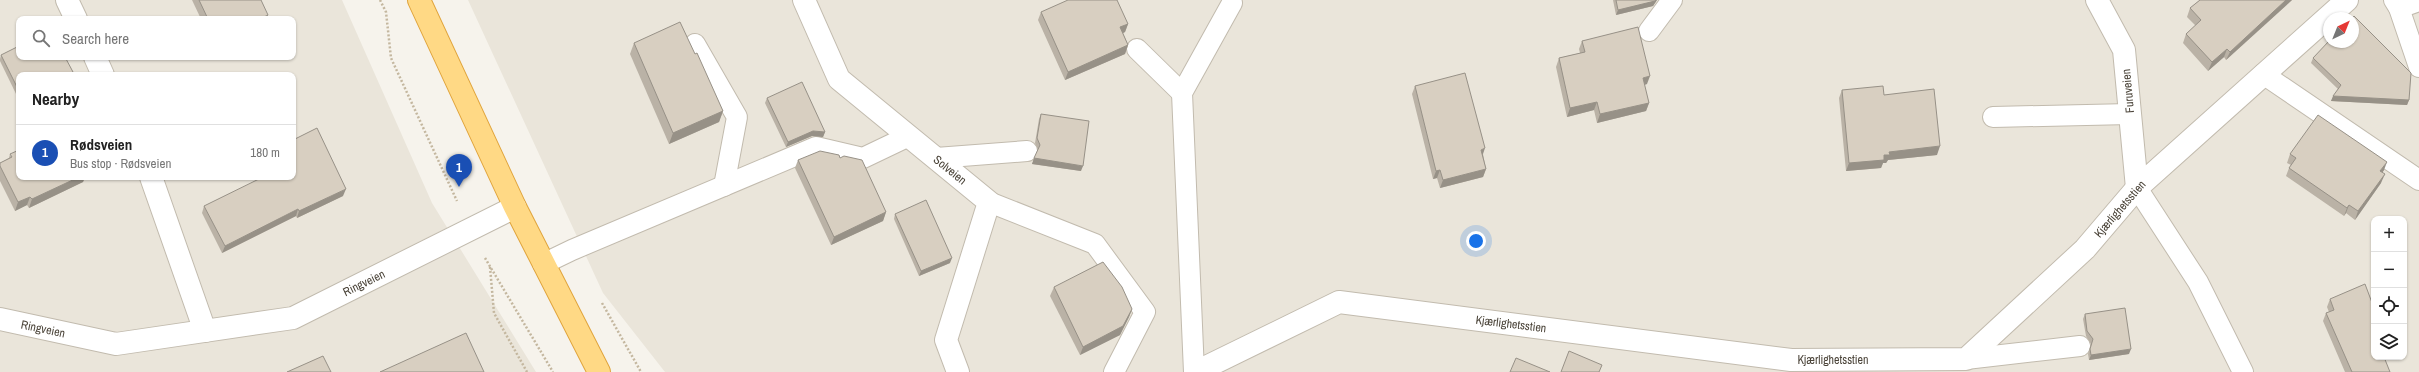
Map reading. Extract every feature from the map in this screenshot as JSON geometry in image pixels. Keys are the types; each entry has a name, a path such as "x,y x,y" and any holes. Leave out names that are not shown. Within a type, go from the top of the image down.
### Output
{"highway":[{"path":"419,0 515,207 599,372"}],"street":[{"path":"67,0 75,16"},
{"name":"Solveien","path":"804,0 840,79 989,202"},
{"name":"Furuveien","path":"2097,0 2124,50 2137,188"},
{"name":"Kjærlighetsstien","path":"1195,372 1339,302 1791,360 1966,359 2085,249 2137,188 2346,0"},
{"path":"96,60 102,72"},
{"path":"152,180 205,331"},
{"path":"958,372 946,340 989,202"},
{"name":"Ringveien","path":"0,319 116,344 294,318 515,207"}],"lane":[{"path":"1649,31 1672,0"},
{"path":"2419,1 2397,4 2419,67"},
{"path":"1195,372 1182,93 1232,3"},
{"path":"694,44 737,117 724,186"},
{"path":"1137,49 1182,93"},
{"path":"2263,74 2419,180"},
{"path":"1993,117 2130,114"},
{"path":"543,264 816,147 863,158 909,136"},
{"path":"936,158 1027,152"},
{"path":"2137,188 2198,282 2243,372"},
{"path":"989,202 1095,244 1145,312 1114,372"},
{"path":"1966,359 2080,346"}],"path":[{"path":"380,0 386,12 391,58 471,230 490,266 553,372"},
{"path":"490,266 494,313 527,372"}],"shaded area":[{"path":"0,0 342,0 432,203 536,372 0,372"},
{"path":"468,0 2419,0 2419,372 665,372 603,293"}],"building":[{"path":"199,0 261,0 268,15 266,16 207,16"},
{"path":"1068,0 1117,0 1128,24 1120,27 1128,45 1068,72 1041,12"},
{"path":"1616,0 1656,0 1618,10"},
{"path":"2200,0 2286,0 2230,52 2227,49 2212,62 2186,34 2201,20 2190,8"},
{"path":"2359,21 2411,73 2409,100 2333,96 2341,85 2313,58 2323,47 2359,48"},
{"path":"680,22 695,54 697,53 723,111 673,133 634,43"},
{"path":"1638,27 1650,76 1643,78 1649,103 1600,114 1597,102 1570,108 1559,58 1585,52 1582,41"},
{"path":"16,48 16,60 67,60 73,72 16,72 16,85 1,55"},
{"path":"1465,73 1485,148 1481,150 1486,169 1443,180 1440,170 1436,171 1415,86"},
{"path":"802,82 825,132 813,131 788,142 767,98"},
{"path":"1883,86 1884,95 1934,89 1940,146 1889,152 1890,155 1884,155 1884,160 1849,163 1842,90"},
{"path":"1041,114 1089,121 1083,166 1034,158 1040,145 1037,138"},
{"path":"2318,115 2387,162 2380,171 2385,174 2358,211 2349,205 2347,208 2289,168 2296,158 2290,154"},
{"path":"317,128 346,189 299,211 298,209 225,246 204,206 257,180 296,180 296,138"},
{"path":"16,151 16,180 73,180 32,199 30,197 18,202 0,166 0,163 12,157 10,154"},
{"path":"820,151 839,155 840,158 844,156 862,160 886,212 834,237 798,160"},
{"path":"926,200 952,258 921,271 895,214"},
{"path":"1103,262 1122,287 1132,309 1123,326 1083,347 1054,287"},
{"path":"2365,284 2371,300 2371,360 2385,360 2390,372 2352,372 2326,313 2334,310 2330,299"},
{"path":"2125,308 2131,349 2091,355 2090,349 2093,339 2087,331 2085,314"},
{"path":"466,333 484,372 380,372"},
{"path":"1569,351 1602,365 1599,372 1561,372"},
{"path":"323,356 331,372 287,372"},
{"path":"1516,358 1550,372 1510,372"}],"place":[{"name":"Rødsveien","path":"459,187"}]}
